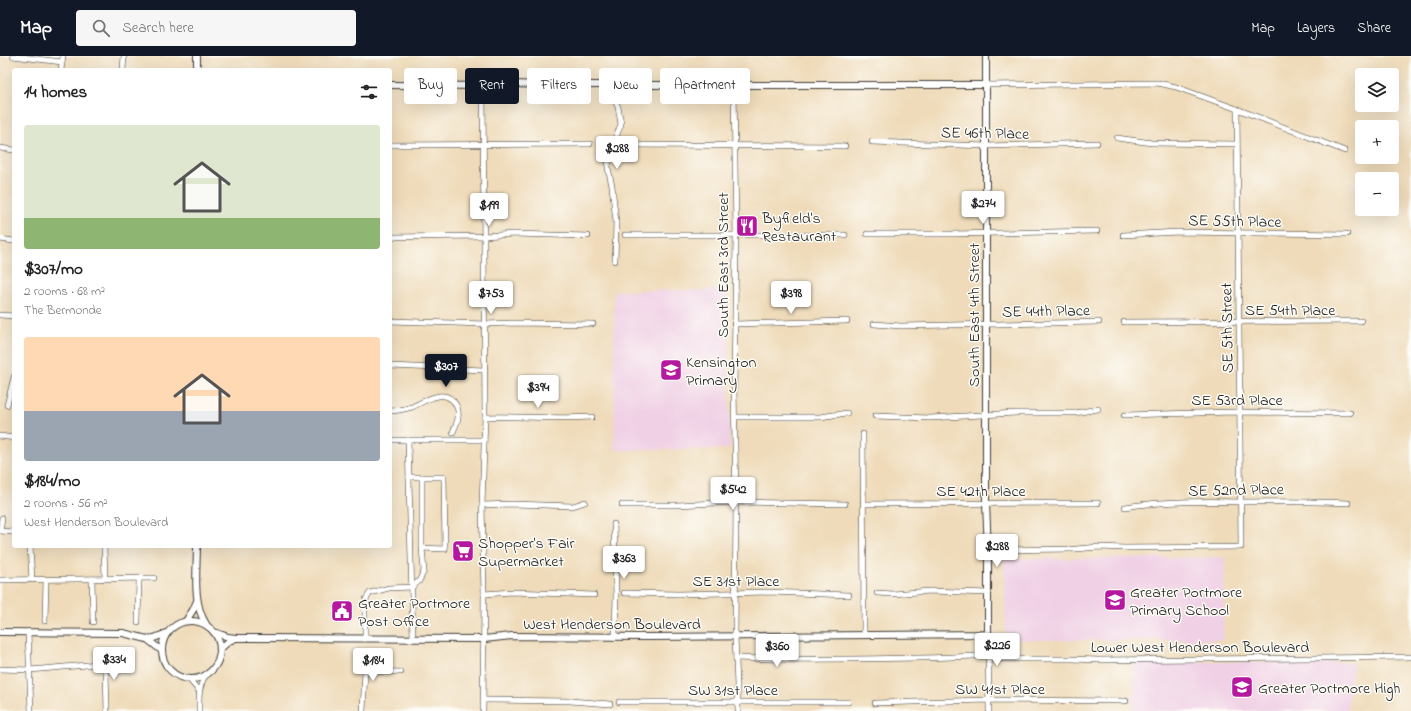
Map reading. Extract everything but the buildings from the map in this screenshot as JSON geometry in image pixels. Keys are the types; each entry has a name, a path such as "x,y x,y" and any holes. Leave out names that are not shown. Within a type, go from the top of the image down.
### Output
{"street":[{"path":"13,56 62,62"},
{"path":"61,68 62,56"},
{"path":"123,68 124,56"},
{"path":"197,56 197,68"},
{"name":"South East 4th Street","path":"986,56 986,503 988,550 988,634"},
{"path":"750,85 1158,83 1176,87 1237,109 1345,151"},
{"path":"519,84 540,86 599,85"},
{"path":"392,85 465,86"},
{"path":"483,104 485,417 482,505 484,711"},
{"path":"615,261 616,222 612,186 608,168 609,155 621,124 617,104"},
{"name":"South East 3rd Street","path":"734,104 736,235 734,324 736,502 735,636 738,711"},
{"name":"SE 5th Street","path":"988,550 1076,549 1099,547 1241,547 1237,109"},
{"path":"1117,138 1152,143 1237,144"},
{"name":"SE 46th Place","path":"872,142 986,146 1097,144"},
{"path":"392,145 590,144"},
{"path":"625,146 845,146"},
{"path":"0,148 12,150"},
{"path":"867,234 986,234 1097,231"},
{"name":"SE 55th Place","path":"1124,235 1178,232 1238,234 1347,234"},
{"path":"392,237 484,236 514,234 588,236"},
{"path":"625,235 845,235"},
{"path":"0,240 12,241"},
{"path":"0,315 12,316"},
{"path":"392,321 484,324 593,324"},
{"path":"734,324 847,321"},
{"name":"SE 44th Place","path":"874,324 901,326 986,323 1099,322"},
{"name":"SE 54th Place","path":"1124,322 1361,322"},
{"path":"392,366 484,370"},
{"path":"7,404 12,385"},
{"path":"392,411 412,407 431,398 446,396 454,401 459,411 453,432"},
{"path":"875,416 930,418 1016,413 1075,413 1098,409"},
{"name":"SE 53rd Place","path":"1124,415 1239,412 1350,413"},
{"path":"735,417 820,417 847,414"},
{"path":"485,417 592,417"},
{"path":"863,434 864,635"},
{"path":"0,436 12,438"},
{"path":"392,440 484,440"},
{"path":"408,440 413,639"},
{"path":"409,477 444,477 446,549 422,548"},
{"path":"365,639 364,606 370,593 389,588 412,586 419,581 424,571 422,548 422,477"},
{"name":"SE 52nd Place","path":"1125,507 1153,503 1320,501 1348,503"},
{"path":"482,505 513,504 573,506 585,502"},
{"path":"622,505 677,505 736,502 845,504"},
{"name":"SE 42th Place","path":"863,504 1098,503"},
{"path":"2,518 0,531 12,532"},
{"path":"614,524 616,595 615,636"},
{"path":"30,548 32,580"},
{"path":"104,548 105,579"},
{"path":"197,548 197,601 202,618 214,632 220,649 217,663 206,674 194,678 180,677 170,670 164,659 162,652 164,639 172,627 186,621 193,620 206,624"},
{"path":"0,580 154,578"},
{"path":"92,579 93,622"},
{"path":"138,622 139,579"},
{"path":"45,622 46,580"},
{"path":"877,593 893,594 930,591 988,593"},
{"path":"484,594 512,592 594,595"},
{"name":"SE 31st Place","path":"624,593 679,594 768,592 848,595"},
{"path":"186,621 197,601"},
{"path":"0,632 123,633 147,638 154,638 167,633"},
{"path":"28,632 31,711"},
{"name":"West Henderson Boulevard","path":"214,632 236,638 365,639 484,639 512,636 547,638 615,636 988,634"},
{"path":"988,634 989,711"},
{"path":"147,638 162,652"},
{"path":"220,649 229,641 236,638"},
{"name":"Lower West Henderson Boulevard","path":"736,658 768,660 989,657 1098,660 1411,657"},
{"path":"0,669 30,670 98,664 106,670 106,711"},
{"path":"362,711 365,671 400,672"},
{"path":"200,711 199,691 200,685 206,674"},
{"path":"188,678 199,691"},
{"path":"484,700 570,701 610,704"},
{"name":"SW 41st Place","path":"876,703 989,700 1126,701"},
{"name":"SW 31st Place","path":"619,702 848,702"}],"shaded area":[{"name":"Kensington Primary","path":"727,290 730,449 614,450 614,291"},
{"name":"Greater Portmore Primary School","path":"1225,557 1223,640 1006,640 1004,559"},
{"name":"Greater Portmore High","path":"1134,661 1353,663 1347,711 1133,711"}],"place":[{"name":"Byfield's Restaurant","path":"747,226"},
{"name":"Kensington Primary","path":"671,370"},
{"name":"Shopper's Fair Supermarket","path":"463,551"},
{"name":"Greater Portmore Primary School","path":"1115,600"},
{"name":"Greater Portmore Post Office","path":"342,611"},
{"name":"Greater Portmore High","path":"1242,687"}]}
